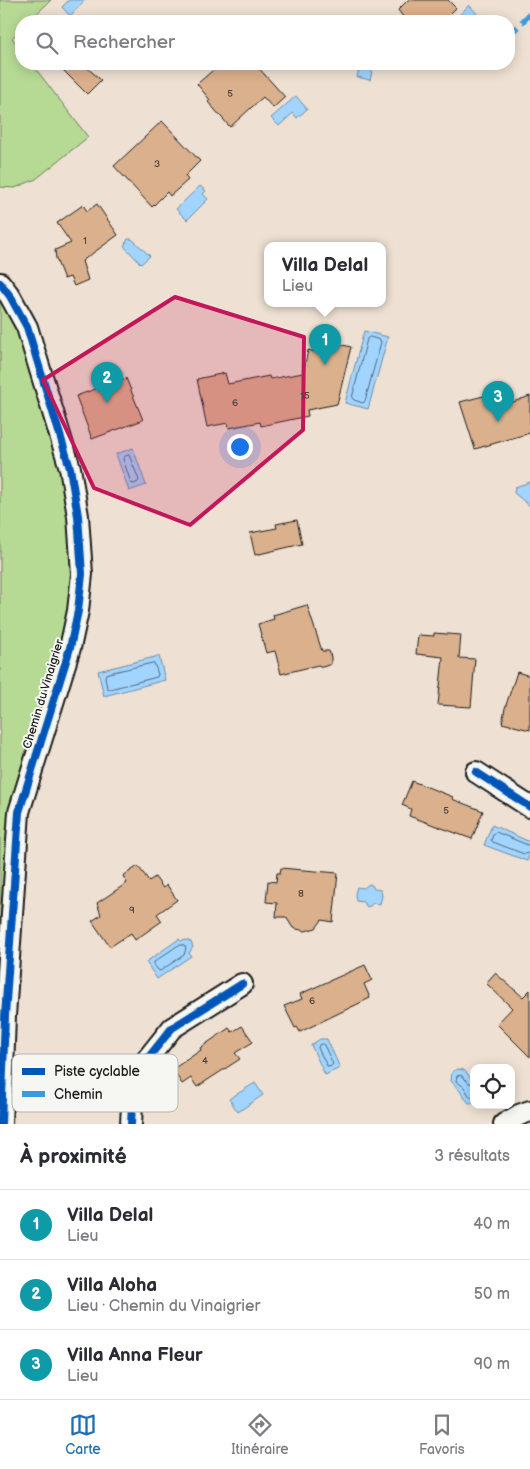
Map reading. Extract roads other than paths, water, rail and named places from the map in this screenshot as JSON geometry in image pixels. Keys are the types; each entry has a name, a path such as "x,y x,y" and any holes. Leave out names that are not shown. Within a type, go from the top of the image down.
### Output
{"street":[{"name":"Chemin du Vinaigrier","path":"0,283 10,296 27,327 70,468 78,516 82,574 78,611 70,648 25,787 19,812 5,1016 1,1124"},
{"path":"476,772 530,807"},
{"path":"151,1054 172,1028 242,984"},
{"path":"504,1124 530,1111"}],"water":[{"path":"69,0 85,0 71,15 62,7"},
{"path":"469,5 478,15 460,15"},
{"path":"359,70 372,70 370,80 357,77"},
{"path":"296,96 307,109 297,118 293,113 279,126 271,118"},
{"path":"200,186 206,191 203,194 208,199 187,220 176,209"},
{"path":"128,239 132,239 150,256 141,264 124,246"},
{"path":"364,331 388,337 368,409 345,403"},
{"path":"133,448 146,485 129,491 116,454"},
{"path":"530,482 530,506 514,493 515,487"},
{"path":"159,656 165,680 104,696 98,671"},
{"path":"492,825 530,842 530,853 527,861 484,845"},
{"path":"369,884 374,889 381,890 382,896 380,904 373,903 367,907 363,902 356,901 355,894 357,887 364,888"},
{"path":"179,939 191,942 193,947 189,953 191,956 157,979 146,962"},
{"path":"320,1039 327,1039 340,1068 325,1075 311,1045"},
{"path":"457,1069 464,1070 470,1077 470,1103 451,1081 452,1072"},
{"path":"255,1083 263,1095 238,1112 229,1099"}],"place":[{"name":"Villa Delal","path":"325,365"},
{"name":"Villa Aloha","path":"107,403"},
{"name":"Villa Anna Fleur","path":"498,422"}]}
